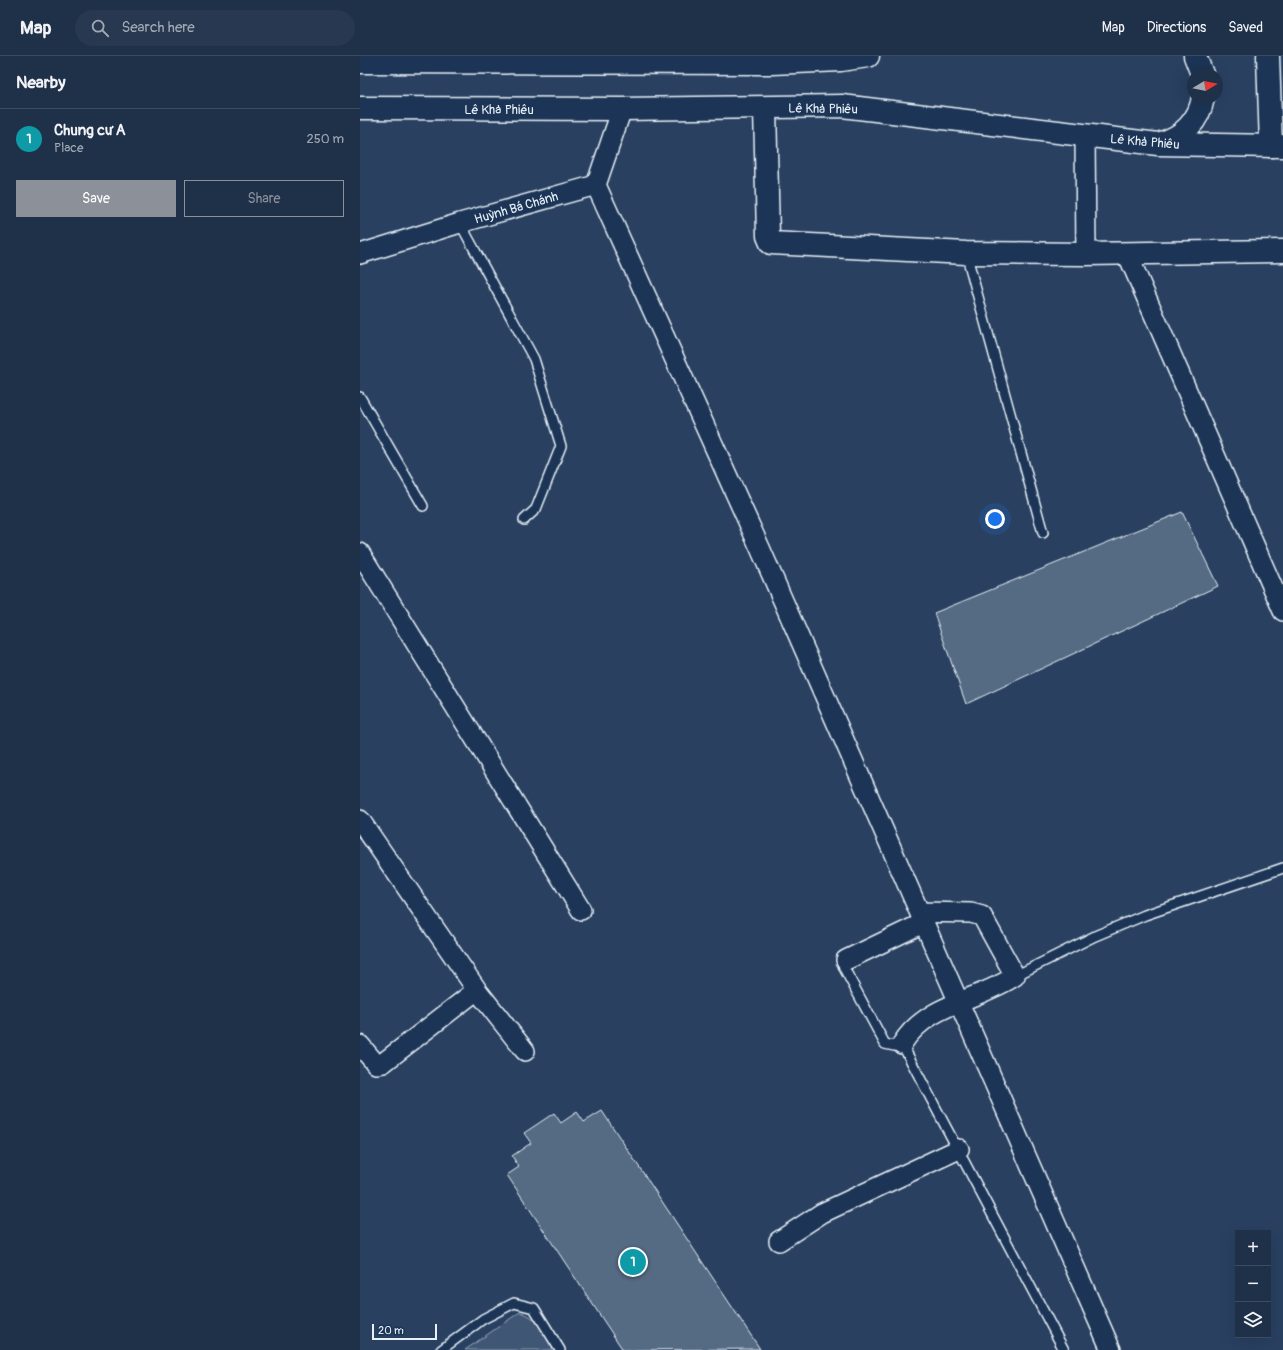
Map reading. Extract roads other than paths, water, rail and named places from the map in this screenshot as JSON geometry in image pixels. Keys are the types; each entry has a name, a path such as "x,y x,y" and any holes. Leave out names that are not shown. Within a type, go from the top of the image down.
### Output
{"main road":[{"path":"360,62 579,59 841,60 868,56"},
{"path":"1195,56 1200,68"},
{"path":"1268,56 1277,146"},
{"path":"1158,144 1170,141 1182,135 1191,126 1198,115 1201,104"},
{"name":"Lê Khả Phiêu","path":"360,108 622,109 842,106 1158,144 1277,146"},
{"path":"765,108 768,236 771,243 966,253 1127,254 1283,251"}],"street":[{"path":"622,109 596,185 760,548 923,917 958,1003 1111,1350"},
{"path":"1085,135 1086,254"},
{"name":"Huỳnh Bá Chánh","path":"360,254 460,223 596,185"},
{"path":"1127,254 1283,611"},
{"path":"360,552 581,910"},
{"path":"360,820 477,990 526,1051"},
{"path":"846,960 923,917 971,913 982,916 1015,976 1001,986 935,1012 908,1035 902,1044"},
{"path":"360,1044 376,1064 383,1063 477,990"},
{"path":"779,1241 822,1213 959,1149"}],"lane":[{"path":"460,223 534,359 561,446 536,509 524,520"},
{"path":"966,253 1043,534"},
{"path":"360,397 423,506"},
{"path":"1015,976 1095,936 1145,915 1283,868"},
{"path":"846,960 843,964 844,968 885,1044 894,1046 902,1044 959,1149 1064,1350"},
{"path":"441,1350 484,1319 514,1304 534,1308 560,1350"}],"place":[{"name":"Chung cư A","path":"633,1262"}]}
